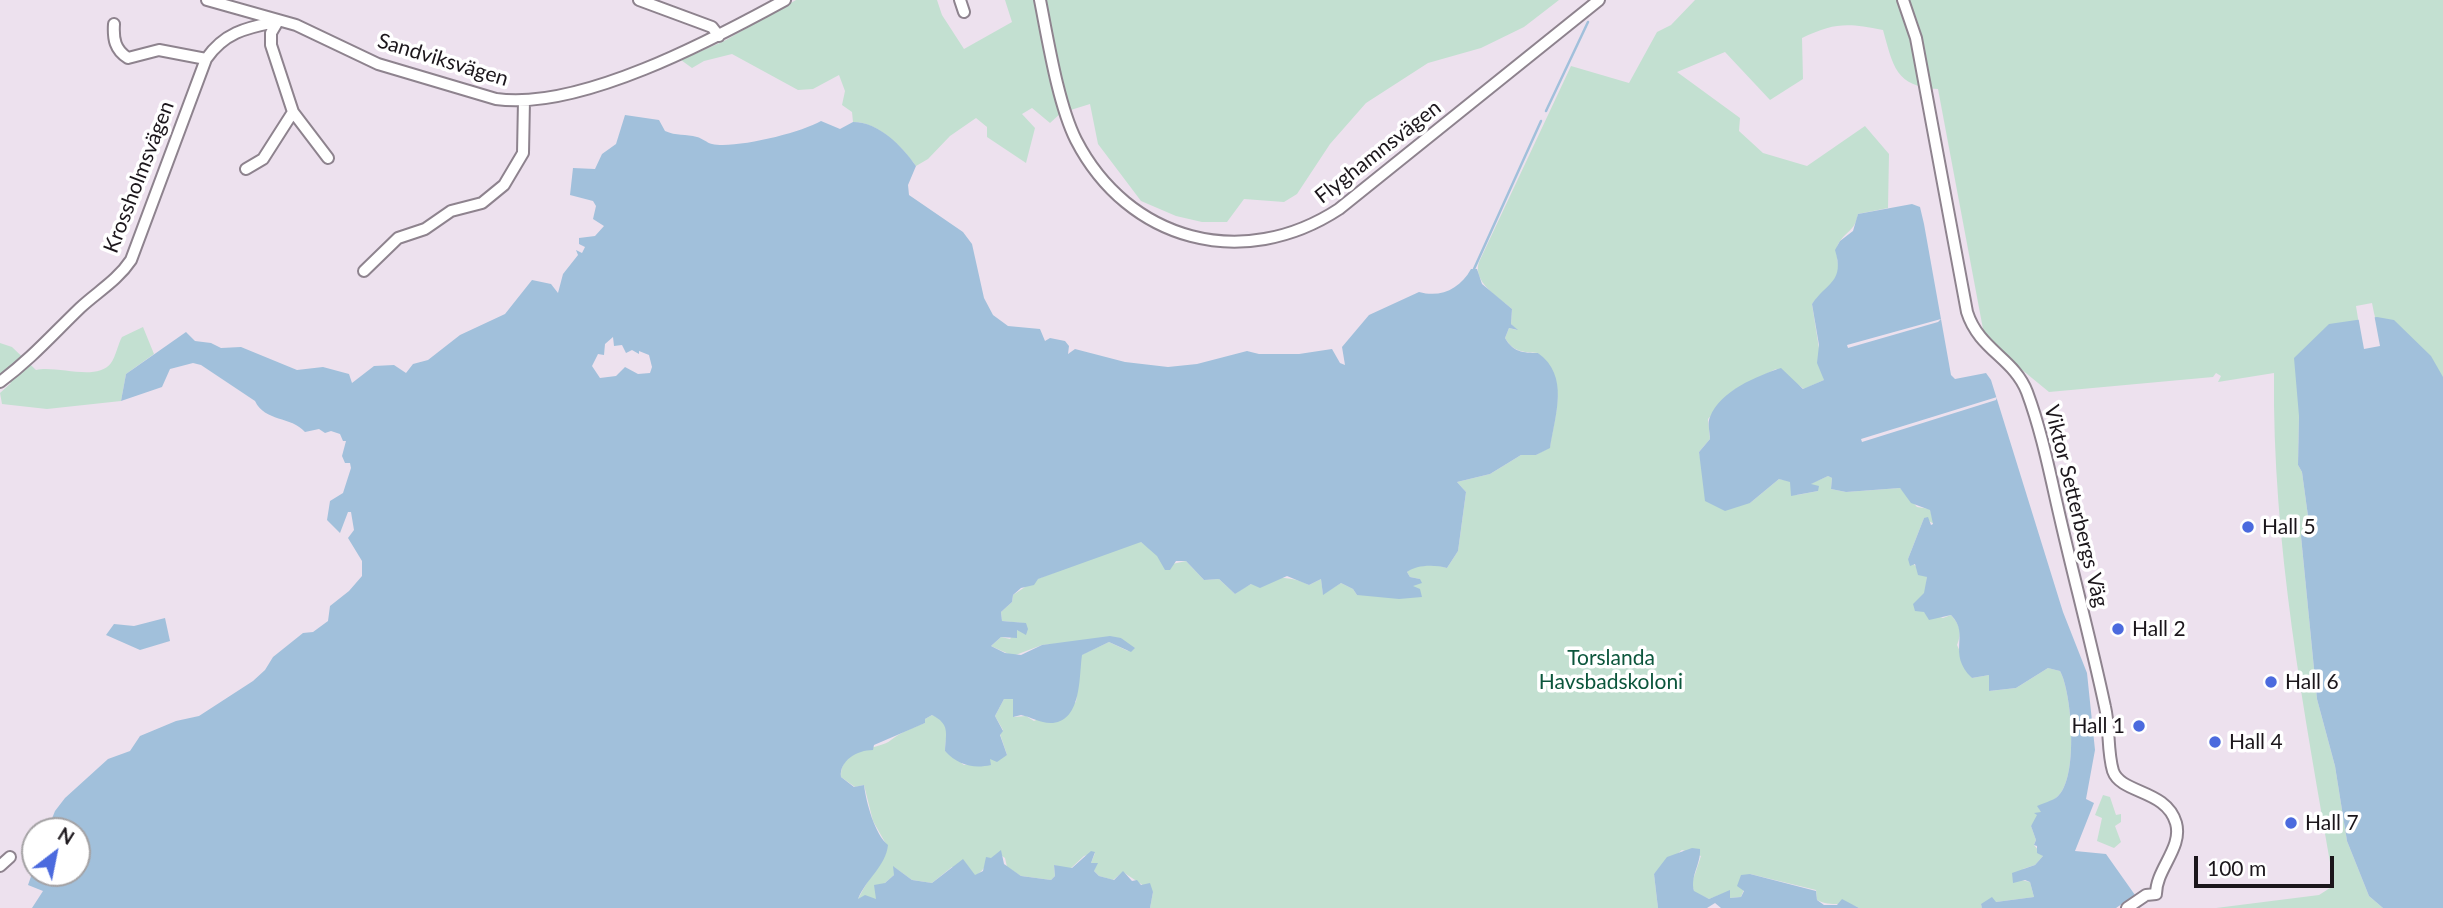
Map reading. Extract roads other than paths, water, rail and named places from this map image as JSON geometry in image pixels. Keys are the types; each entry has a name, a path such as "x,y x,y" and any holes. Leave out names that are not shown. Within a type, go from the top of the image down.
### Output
{"street":[{"name":"Sandviksvägen","path":"207,0 316,33 378,64 496,99 524,100 613,81 719,36 785,0"},
{"path":"639,0 712,27 719,36"},
{"path":"674,13 677,0"},
{"path":"960,0 964,12"},
{"name":"Flyghamnsvägen","path":"1040,0 1071,126 1086,158 1104,183 1134,210 1167,228 1210,240 1242,242 1292,233 1339,209 1599,0"},
{"name":"Viktor Setterbergs Väg","path":"1903,0 1921,64 1967,312 1976,336 2022,382 2043,443 2106,711 2114,772 2121,782 2146,791 2165,805 2176,824 2173,849 2157,882 2156,894 2146,895 2127,908"},
{"name":"Krossholmsvägen","path":"0,382 40,351 80,308 118,277 131,260 205,60 216,44 232,33 278,21"},
{"path":"278,21 271,33 271,45 293,112 328,158"},
{"path":"114,24 114,41 128,58 159,50 205,60"},
{"path":"364,271 398,238 425,229 451,211 482,203 504,186 523,153 524,100"},
{"path":"246,169 263,159 293,112"},
{"path":"0,866 10,857"}],"water":[{"path":"625,115 659,120 665,131 722,145 767,139 821,121 840,129 853,122 872,126 897,143 916,166 908,185 909,195 963,232 972,244 984,298 993,315 1008,326 1040,329 1045,341 1050,338 1065,341 1069,346 1068,354 1075,349 1125,362 1168,367 1197,364 1247,351 1259,354 1299,354 1332,349 1340,363 1345,365 1342,347 1369,315 1419,292 1442,293 1456,287 1471,269 1477,269 1482,284 1512,309 1511,324 1518,330 1509,328 1505,338 1508,343 1519,351 1538,353 1548,362 1554,373 1558,397 1550,448 1536,455 1521,455 1490,474 1457,482 1466,492 1458,551 1447,568 1425,566 1407,572 1410,577 1420,579 1422,583 1413,586 1420,589 1422,597 1399,599 1357,595 1353,589 1341,583 1323,595 1321,579 1309,585 1287,576 1260,588 1251,584 1235,594 1219,579 1204,580 1186,561 1176,561 1170,570 1165,570 1157,556 1141,542 1038,579 1034,585 1021,588 1013,595 1012,602 1001,612 1002,621 1026,623 1026,635 1017,630 1017,638 1001,637 991,646 1005,653 1021,655 1042,645 1110,636 1121,638 1135,648 1131,652 1109,642 1082,655 1074,705 1062,720 1053,723 1021,715 1013,717 1013,699 1004,699 995,716 1003,731 1000,735 1007,755 997,762 990,759 991,765 966,765 950,756 945,751 944,726 932,715 925,719 925,723 874,745 873,750 855,754 843,766 841,777 854,787 864,785 875,826 888,845 884,859 858,899 865,895 876,899 874,885 885,883 894,875 893,866 912,880 932,883 963,859 975,875 983,871 986,857 991,858 1001,850 1004,864 1021,876 1051,880 1055,876 1054,865 1072,868 1091,851 1095,852 1091,863 1098,863 1094,871 1099,876 1114,880 1123,871 1132,881 1137,880 1141,885 1150,883 1153,892 1150,908 32,908 43,891 33,887 91,887 91,817 53,817 65,798 108,759 130,751 140,736 176,721 199,716 253,681 265,670 273,657 303,633 313,632 328,621 330,606 362,576 362,561 348,538 354,530 351,512 348,512 340,533 327,520 330,501 343,493 351,468 350,463 345,463 342,456 346,441 343,441 340,434 331,431 325,433 319,429 305,432 293,423 272,416 259,408 255,401 201,365 193,363 170,369 162,387 121,401 126,374 186,332 195,341 211,343 221,348 241,347 297,370 323,367 349,374 352,383 374,366 394,365 406,373 413,364 428,360 460,335 505,314 532,280 551,284 558,293 563,274 578,255 576,250 582,253 585,247 579,244 579,238 595,236 604,226 593,219 596,206 593,201 570,195 573,168 595,169 602,154 616,144","holes":["613,337 614,346 622,345 626,353 632,350 649,355 652,367 650,373 638,374 625,367 616,376 600,378 592,366 598,354 604,355 605,344"]},
{"path":"1912,204 1920,207 1924,224 1951,375 1955,379 1986,373 1991,380 2063,612 2087,673 2095,750 2086,799 2094,803 2075,851 2106,854 2135,895 2116,908 1982,908 1981,904 1992,897 1996,902 2034,897 2030,882 2025,880 2013,883 2012,873 2035,865 2043,856 2037,853 2031,826 2037,815 2034,813 2041,812 2037,806 2057,797 2064,788 2071,755 2068,697 2060,671 2048,668 2016,688 1989,691 1989,675 1972,678 1964,669 1959,652 1959,630 1951,615 1929,620 1924,612 1915,611 1913,604 1924,593 1927,577 1918,575 1915,564 1910,566 1908,559 1924,518 1928,517 1931,525 1933,524 1930,510 1911,503 1900,488 1846,492 1831,489 1832,478 1828,476 1811,484 1819,486 1818,491 1791,496 1790,482 1779,479 1750,503 1725,511 1705,501 1699,452 1710,439 1709,419 1715,408 1740,386 1781,368 1803,389 1824,380 1817,363 1819,345 1812,304 1836,275 1838,269 1835,250 1840,241 1853,231 1858,214"},
{"path":"2377,317 2394,320 2431,356 2443,377 2443,908 2383,908 2369,896 2347,841 2335,766 2317,699 2301,536 2308,516 2302,472 2298,465 2299,416 2294,358 2329,324"},
{"path":"165,618 170,641 140,650 106,635 114,624 134,626"},
{"path":"1692,848 1700,849 1693,880 1694,891 1709,899 1730,890 1730,898 1741,897 1744,891 1737,886 1741,875 1750,874 1816,891 1817,900 1824,905 1837,905 1842,899 1859,908 1721,908 1715,903 1707,908 1658,908 1654,874 1667,857"}],"waterway":[{"path":"1546,111 1588,22"},
{"path":"1474,269 1541,121"}],"place":[{"name":"Hall 5","path":"2248,527"},
{"name":"Hall 2","path":"2118,629"},
{"name":"Hall 6","path":"2271,682"},
{"name":"Hall 1","path":"2139,726"},
{"name":"Hall 4","path":"2215,742"},
{"name":"Hall 7","path":"2291,823"}],"park label":[{"name":"Torslanda Havsbadskoloni","path":"1611,670"}]}
